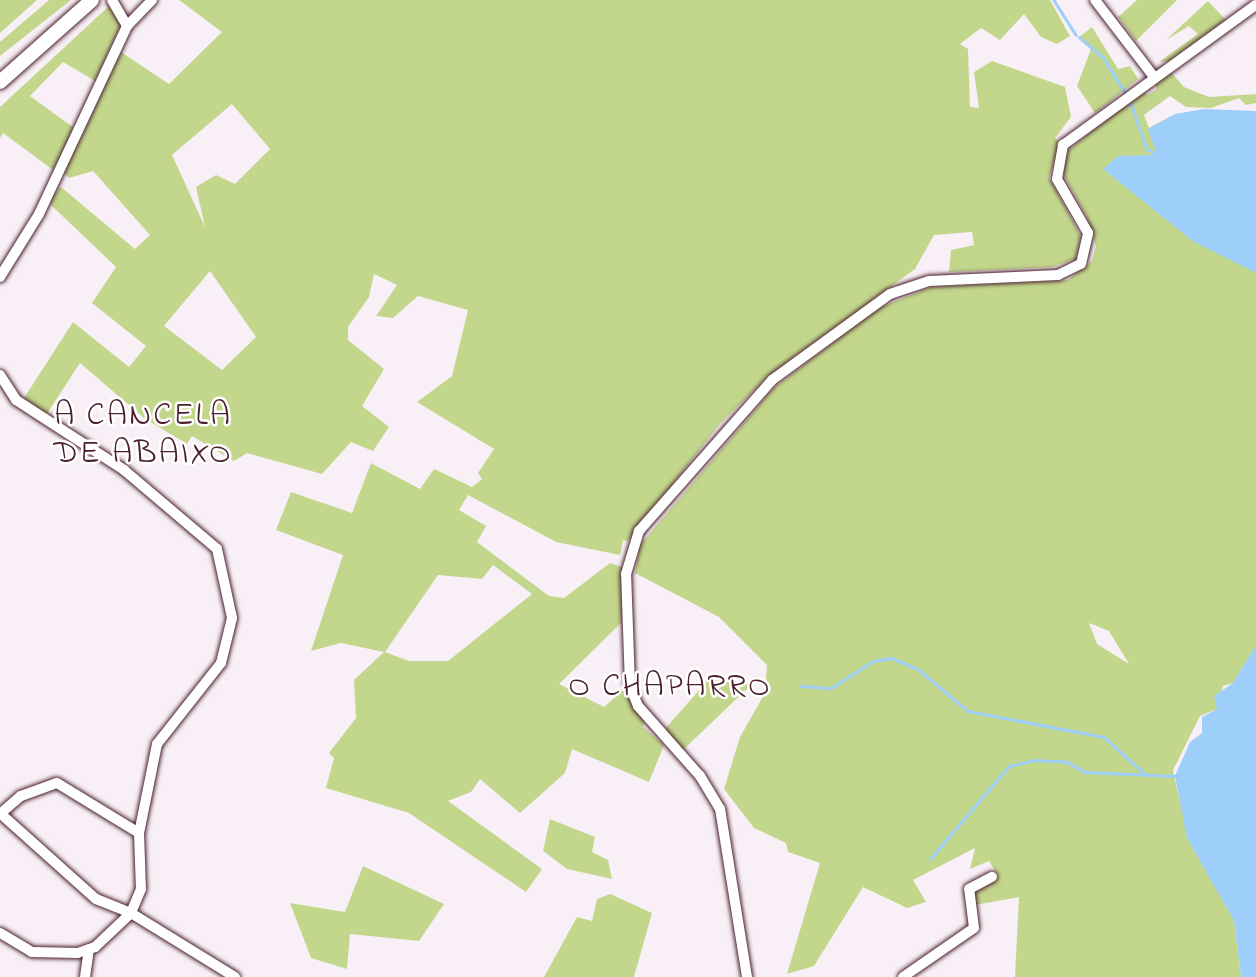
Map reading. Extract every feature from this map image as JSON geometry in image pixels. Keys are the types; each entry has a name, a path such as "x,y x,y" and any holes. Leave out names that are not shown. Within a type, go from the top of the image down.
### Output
{"highway":[{"path":"0,82 62,23 92,0"},
{"path":"0,93 62,23"}],"street":[{"path":"112,0 127,26"},
{"path":"0,277 39,214 127,26 152,0"},
{"path":"1095,0 1154,78"},
{"path":"747,977 720,809 630,687 630,550 644,524 772,380 890,294 929,281 1058,275 1081,264 1088,233 1059,184 1059,152 1254,5"},
{"path":"0,375 16,400 124,470 217,549 232,618 229,644 157,744 139,833 141,889 131,913 89,949 32,952 0,933"},
{"path":"139,833 57,783 21,796 1,814 96,900 131,913 235,977"},
{"path":"903,977 974,928 969,889 992,877"},
{"path":"85,977 89,949"}],"green space":[{"path":"0,0 37,0 0,33"},
{"path":"49,0 71,0 0,56 0,42"},
{"path":"179,0 1050,0 1070,36 1057,44 1041,37 1024,14 1000,40 981,28 960,44 968,49 970,107 979,108 974,72 992,61 1065,87 1071,117 1055,138 1060,143 1049,177 1081,237 1076,259 1052,267 949,272 951,250 974,245 972,232 934,235 915,269 767,377 719,425 628,541 623,540 620,555 556,542 468,495 459,510 486,526 477,542 549,596 564,598 610,563 622,567 622,622 559,684 604,707 624,689 645,720 643,727 664,745 649,782 572,749 565,773 520,813 480,779 471,792 448,801 542,869 526,892 409,813 326,788 334,758 329,753 356,718 354,680 384,652 341,643 311,651 343,555 276,530 291,492 352,513 371,463 420,489 434,469 472,487 482,479 478,473 494,449 417,402 452,376 468,310 418,296 393,318 376,316 397,285 374,274 369,297 348,327 348,340 384,369 362,406 389,427 373,451 351,442 322,474 247,453 234,461 192,436 187,444 144,418 80,363 46,415 24,398 73,322 129,367 146,346 92,303 116,267 51,205 51,197 61,187 135,249 150,235 93,171 69,178 64,173 121,52 169,84 222,32","holes":["232,104 270,149 235,184 216,175 196,187 205,227 172,155","210,271 256,337 222,370 164,326","493,565 532,594 448,661 409,661 385,652 438,575 482,579"]},
{"path":"1137,0 1177,0 1136,41 1118,17"},
{"path":"1208,1 1226,20 1169,61 1159,62 1198,34 1189,26 1166,40"},
{"path":"109,6 121,24 95,81 63,62 30,96 74,128 53,170 3,133 0,138 0,107"},
{"path":"1092,27 1118,69 1130,66 1138,79 1095,113 1077,86 1091,49 1078,38"},
{"path":"1171,72 1184,87 1209,97 1256,94 1256,103 1246,105 1239,98 1211,108 1186,107 1170,96 1144,115 1149,128 1175,114 1256,111 1256,645 1233,683 1223,686 1217,709 1200,716 1173,770 1180,802 1234,921 1241,977 1015,977 1019,897 975,905 974,894 998,876 989,861 970,869 975,848 913,880 926,902 907,908 863,887 814,966 787,974 820,863 788,852 786,843 754,828 724,789 740,737 765,693 767,665 719,617 635,573 640,545 774,388 878,308 932,287 1068,280 1092,261 1096,246 1087,217 1062,172 1066,152 1143,90 1147,95 1157,89 1154,83","holes":["1089,623 1109,631 1129,664 1097,644"]},
{"path":"708,680 753,683 683,750 665,729"},
{"path":"550,819 595,837 592,852 608,860 612,879 567,869 543,851"},
{"path":"363,866 444,904 419,941 350,934 347,969 311,958 290,903 345,912"},
{"path":"610,894 652,913 634,977 544,977 577,917 592,921 597,899"}],"water":[{"path":"1204,109 1256,111 1256,273 1194,242 1103,169 1118,156 1157,155 1148,129 1175,114"},
{"path":"1256,645 1256,977 1241,977 1234,921 1187,838 1175,776 1190,742 1202,733 1202,717 1217,709 1214,696 1233,683"}],"waterway":[{"path":"1054,0 1076,35"},
{"path":"1079,37 1103,57 1126,94"},
{"path":"1130,100 1147,149 1158,155"},
{"path":"801,686 831,688 873,661 891,658 918,669 968,711 1104,737 1144,773"},
{"path":"930,859 1009,766 1034,760 1067,762 1085,772 1175,776"}],"district":[{"name":"A CANCELA DE ABAIXO","path":"143,436"},
{"name":"O CHAPARRO","path":"670,688"}]}
